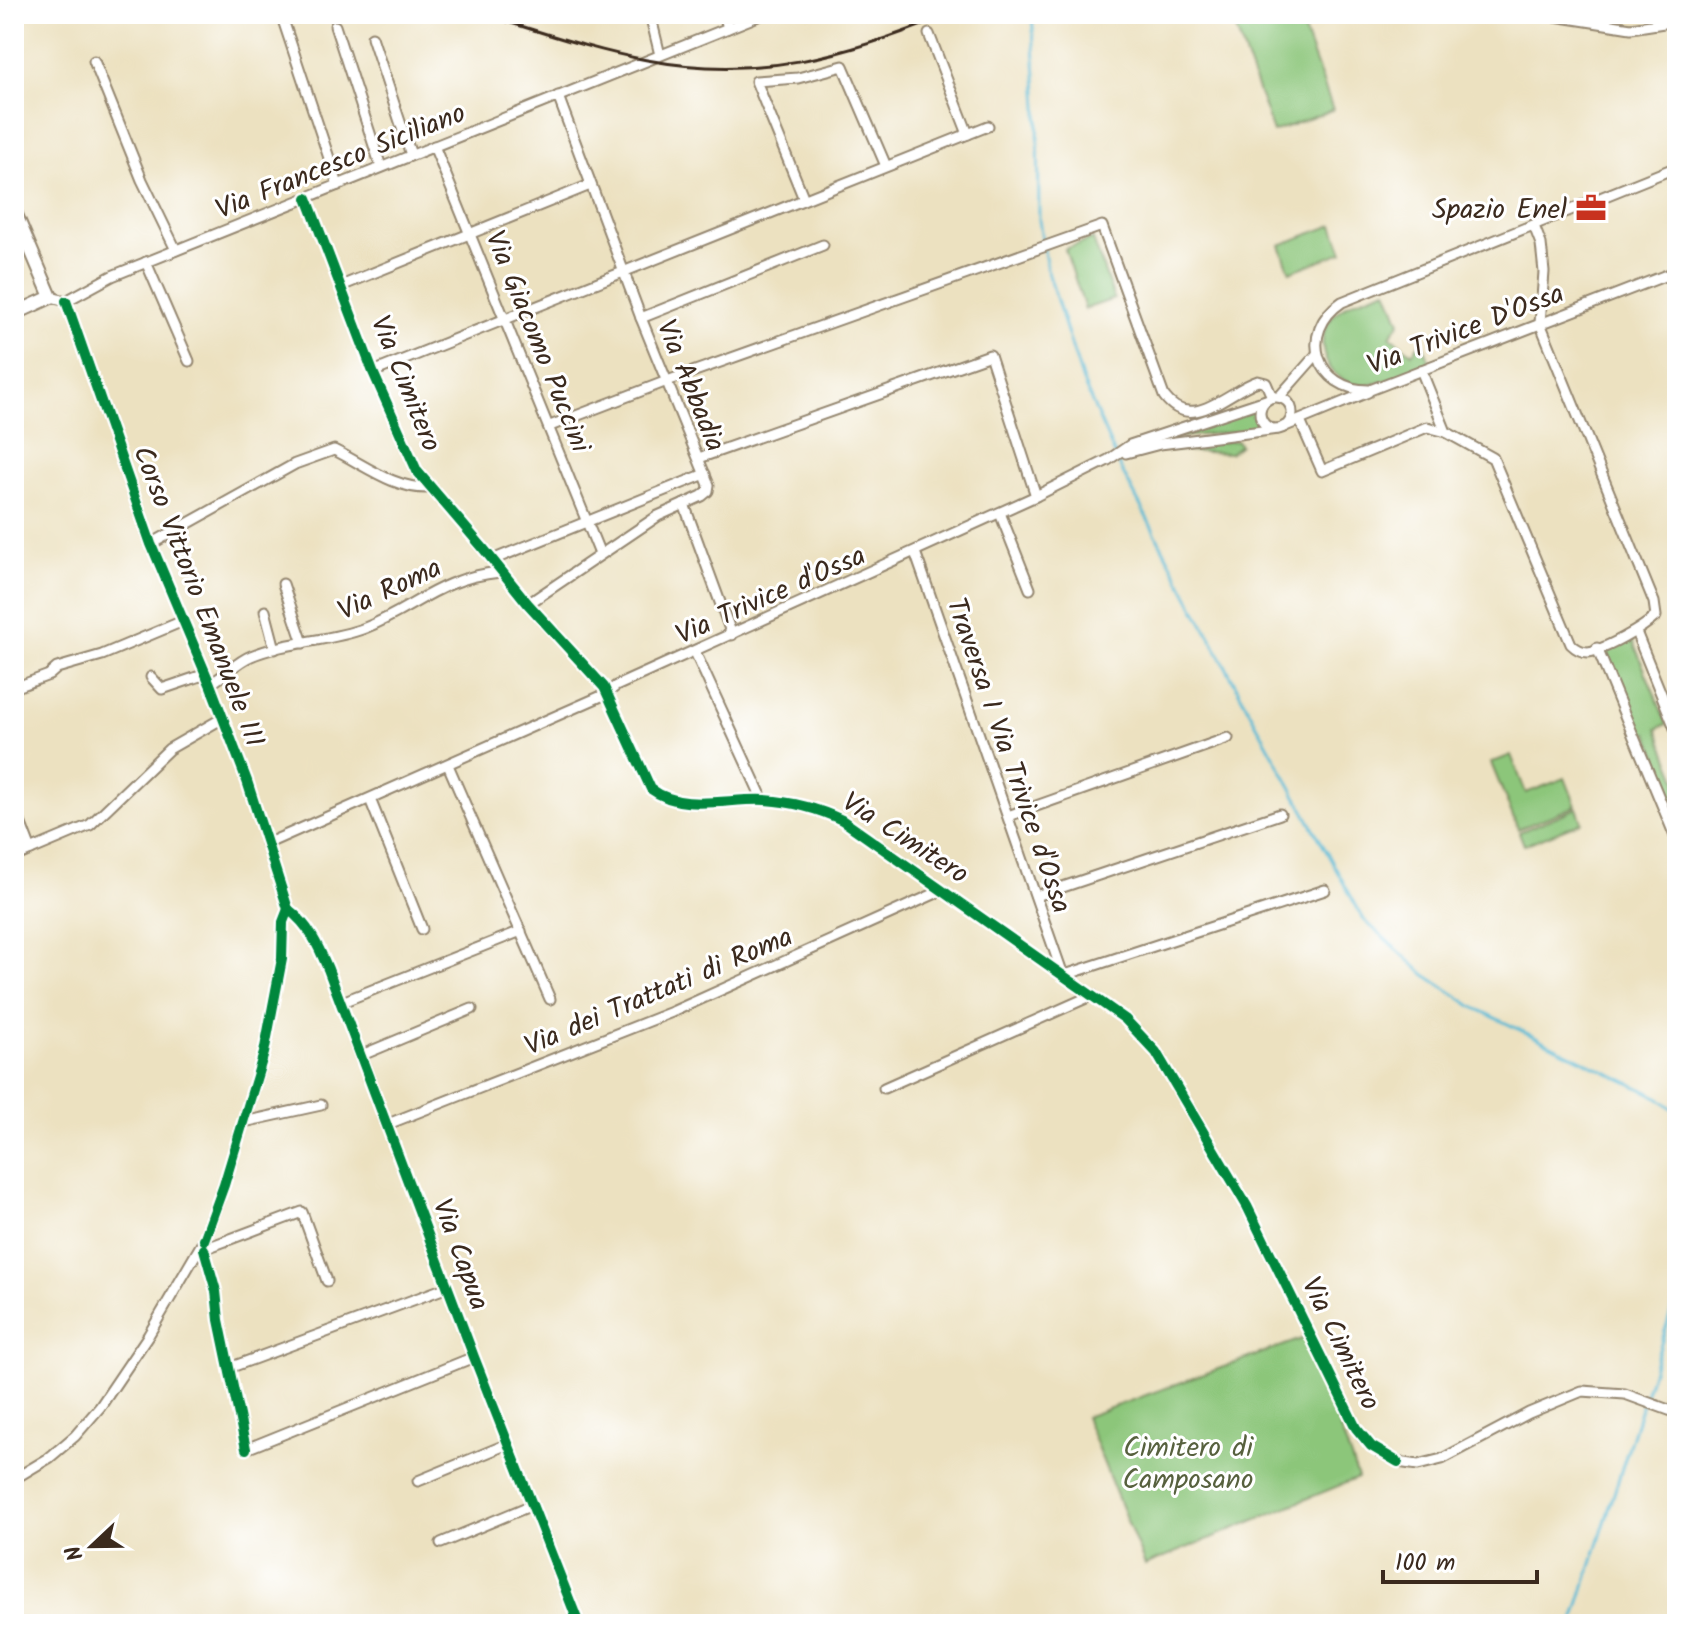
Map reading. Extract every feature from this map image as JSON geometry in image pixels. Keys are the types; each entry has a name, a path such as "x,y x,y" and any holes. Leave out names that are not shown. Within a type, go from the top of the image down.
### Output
{"street":[{"path":"281,14 338,185"},
{"path":"650,14 660,55"},
{"path":"724,14 728,28"},
{"name":"Via Francesco Siciliano","path":"66,301 146,262 763,14"},
{"path":"1542,14 1631,28 1677,21"},
{"path":"335,26 381,167"},
{"path":"929,34 968,134"},
{"path":"372,37 411,155"},
{"path":"94,61 142,180 176,250"},
{"path":"804,199 756,81 798,78 843,66 886,166"},
{"name":"Via Abbadia","path":"528,604 658,516 702,496 709,485 623,272 558,96"},
{"path":"373,372 988,126"},
{"name":"Via Giacomo Puccini","path":"434,146 600,554"},
{"path":"1131,448 1272,398 1286,401 1292,411 1291,419 1280,428 1270,428 1261,419 1261,407 1272,398 1317,354 1319,328 1329,312 1342,302 1677,167"},
{"path":"341,286 590,185"},
{"name":"Via Cimitero","path":"307,198 405,448 429,488 595,677 646,781 660,795 681,802 763,800 819,809 842,820 1125,1019 1156,1052 1247,1206 1350,1417 1371,1446 1398,1462 1418,1465 1442,1459 1529,1413 1582,1391 1625,1394 1677,1413"},
{"path":"14,210 51,297"},
{"path":"550,426 667,381 1102,226 1164,396 1171,406 1180,412 1191,413 1229,398 1258,381 1266,383 1272,398"},
{"path":"1300,421 1322,471 1427,427 1446,432 1493,458 1571,644 1576,649 1588,652 1636,632 1656,616 1654,602 1540,323 1544,272 1541,244 1534,226"},
{"path":"641,318 823,245"},
{"path":"146,262 189,361"},
{"name":"Via Trivice D'Ossa","path":"1317,354 1325,371 1339,383 1362,390 1377,388 1677,271"},
{"path":"14,314 51,297 66,301"},
{"name":"Corso Vittorio Emanuele III","path":"66,301 151,544 223,718 288,909"},
{"path":"699,458 990,355 1036,496"},
{"path":"1421,370 1446,432"},
{"path":"1131,448 1280,428 1377,388"},
{"name":"Via Trivice d'Ossa","path":"266,844 606,694 616,686 1000,513 1131,448"},
{"path":"151,544 295,464 334,450 397,484 429,488"},
{"path":"492,560 705,474"},
{"path":"684,504 732,635"},
{"path":"1000,513 1030,589"},
{"name":"Traversa I Via Trivice d'Ossa","path":"915,552 1064,974"},
{"name":"Via Roma","path":"151,677 162,689 208,679 245,658 355,632 456,580 500,572"},
{"path":"283,584 303,643"},
{"path":"265,611 275,649"},
{"path":"14,688 49,675 57,668 102,655 183,621"},
{"path":"1636,632 1677,733"},
{"path":"1597,648 1677,841"},
{"path":"695,652 763,800"},
{"path":"14,857 90,825 169,749 223,718"},
{"path":"1008,816 1228,738"},
{"path":"448,765 550,999"},
{"path":"370,799 422,929"},
{"path":"14,806 31,850"},
{"path":"1036,896 1280,814"},
{"name":"Via dei Trattati di Roma","path":"388,1124 672,1012 943,890"},
{"path":"1064,974 1325,890"},
{"path":"14,1479 49,1458 75,1436 100,1407 204,1245 264,1053 282,959 283,922 288,909"},
{"name":"Via Capua","path":"288,909 301,919 313,935 342,1002 474,1357 579,1624"},
{"path":"342,1002 521,931"},
{"path":"884,1088 1093,995"},
{"path":"362,1055 472,1009"},
{"path":"244,1122 321,1105"},
{"path":"204,1245 302,1212 327,1281"},
{"path":"204,1245 216,1291 219,1320 246,1449 474,1357"},
{"path":"229,1368 448,1287"},
{"path":"418,1481 508,1444"},
{"path":"441,1543 532,1505"}],"green space":[{"path":"1276,14 1298,14 1333,110 1273,132 1236,29"},
{"path":"1333,225 1343,252 1290,272 1280,245"},
{"path":"1093,239 1114,299 1085,309 1065,249"},
{"path":"1387,289 1400,322 1390,336 1412,353 1422,341 1430,362 1377,383 1359,385 1346,381 1335,374 1328,364 1324,353 1325,329 1341,309"},
{"path":"1256,410 1257,430 1179,437 1178,433"},
{"path":"1237,441 1240,445 1230,453 1156,450"},
{"path":"1632,639 1667,724 1657,729 1677,779 1677,825 1663,791 1670,788 1648,733 1640,736 1605,650"},
{"path":"1511,755 1526,793 1565,778 1576,806 1518,829 1491,763"},
{"path":"1577,808 1582,822 1524,845 1519,832"},
{"name":"Cimitero di Camposano","path":"1307,1337 1358,1478 1145,1565 1085,1417"}],"waterway":[{"path":"1032,14 1038,107 1039,220 1047,269 1083,382 1122,471 1364,920 1424,974 1475,1008 1660,1098 1677,1113"},
{"path":"1573,1624 1677,1293"}],"railway":[{"path":"482,14 626,56 688,66 727,68 765,66 838,53 950,14"}],"cycle path":[{"path":"307,198 373,372 417,471 528,604 604,687 651,789 677,801 785,802 842,820 1125,1019 1156,1052 1247,1206 1356,1428 1371,1446 1398,1462"},
{"path":"66,301 151,544 247,781 288,909"},
{"path":"288,909 312,936 328,969 474,1357 579,1624"},
{"path":"204,1240 264,1053 282,959 283,922 288,909"},
{"path":"204,1249 216,1291 219,1320 246,1449"}],"place":[{"name":"Spazio Enel","path":"1591,208"}]}
